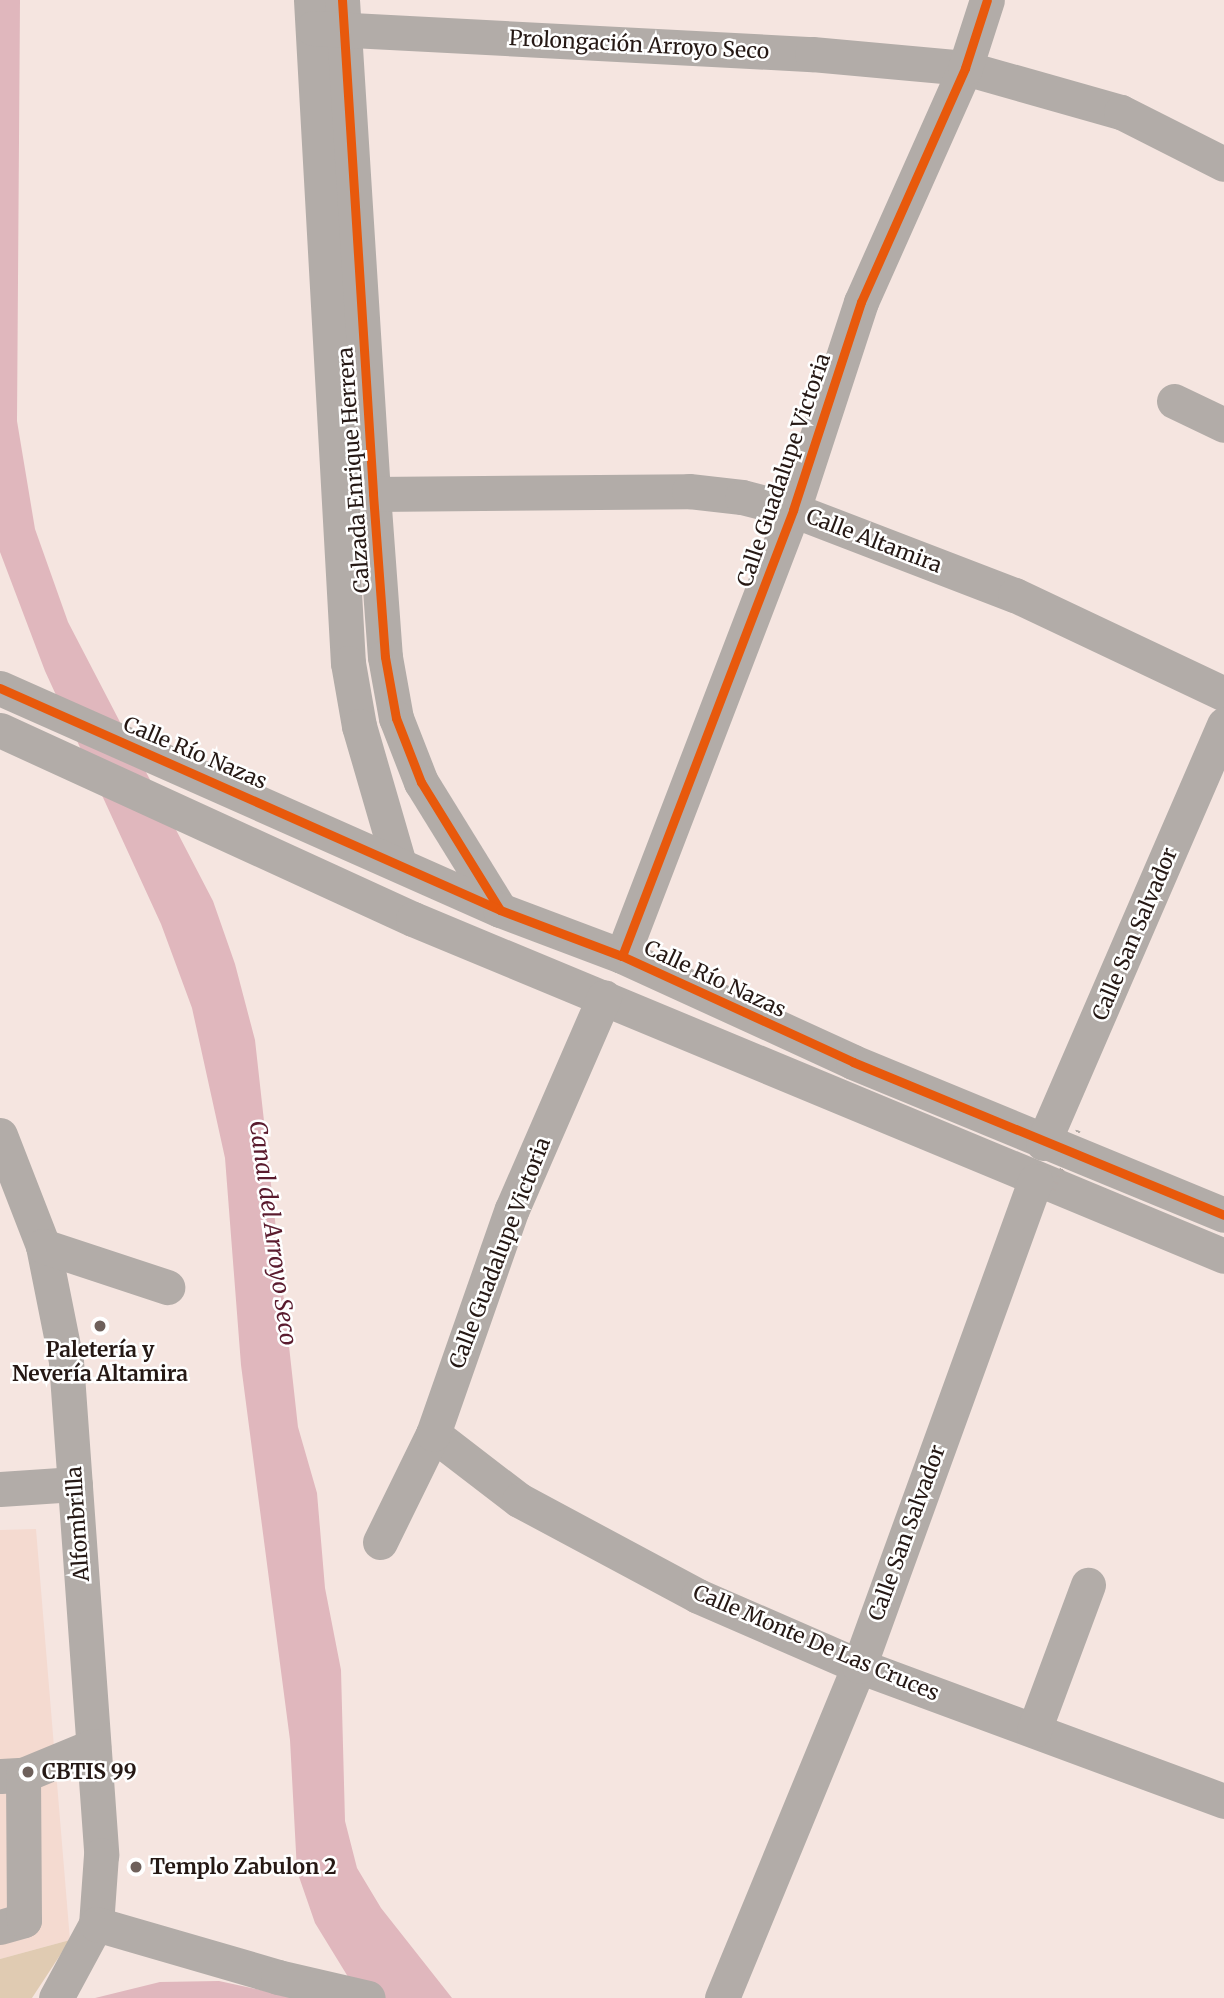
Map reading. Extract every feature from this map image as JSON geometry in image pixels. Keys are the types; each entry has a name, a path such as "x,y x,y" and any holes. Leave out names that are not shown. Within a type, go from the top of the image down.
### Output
{"street":[{"name":"Calle Guadalupe Victoria","path":"622,956 793,510 861,302 965,68 987,0"},
{"name":"Prolongación Arroyo Seco","path":"327,15 965,68 1121,112 1224,164"},
{"name":"Calzada Enrique Herrera","path":"327,15 373,494 385,657 396,718 421,782 500,910"},
{"name":"Calzada Enrique Herrera","path":"327,15 348,663 359,726 399,864"},
{"path":"1174,401 1224,425"},
{"name":"Calle Altamira","path":"373,494 690,491 742,496 793,510 1015,595 1224,694"},
{"name":"Calle Río Nazas","path":"0,688 277,807 500,910 622,956 852,1062 1043,1143 1224,1215"},
{"name":"Calle San Salvador","path":"1043,1143 1224,725"},
{"path":"0,730 413,919 604,997 1044,1185 1224,1256"},
{"name":"Calle Guadalupe Victoria","path":"380,1542 433,1434 512,1209 604,997"},
{"name":"Alfombrilla","path":"0,1135 43,1246 66,1361 101,1855 96,1924"},
{"name":"Calle San Salvador","path":"722,1998 859,1666 1044,1185"},
{"path":"43,1246 167,1287"},
{"name":"Calle Monte De Las Cruces","path":"433,1434 519,1500 698,1596 859,1666 1224,1801"},
{"path":"0,1489 75,1484"},
{"path":"1034,1730 1088,1585"},
{"path":"0,1927 24,1920 11,1775 93,1745"},
{"path":"56,1998 96,1924 278,1977 368,1998"}],"path":[{"path":"1044,1185 1078,1130"}],"shaded area":[{"name":"CBTIS 99","path":"36,1529 70,1940 0,1959 0,1530"},
{"path":"70,1940 32,1998 0,1998 0,1959"}],"water":[{"name":"Canal del Arroyo Seco","path":"0,0 20,0 17,421 35,529 68,622 213,901 235,964 255,1040 298,1427 317,1493 325,1588 341,1670 345,1821 357,1868 381,1908 452,1998 361,1998 315,1923 297,1871 290,1740 241,1365 225,1158 192,1008 161,924 45,671 0,552"},
{"path":"219,1981 298,1998 95,1998 160,1982"}],"cycle path":[{"path":"342,0 385,657 396,718 421,782 500,910"},
{"path":"622,956 793,510 861,302 965,68 987,0"},
{"path":"0,688 500,910 622,956 853,1062 1224,1215"}],"place":[{"name":"Paletería y Nevería Altamira","path":"100,1326"},
{"name":"CBTIS 99","path":"28,1772"},
{"name":"Templo Zabulon 2","path":"136,1867"}]}
